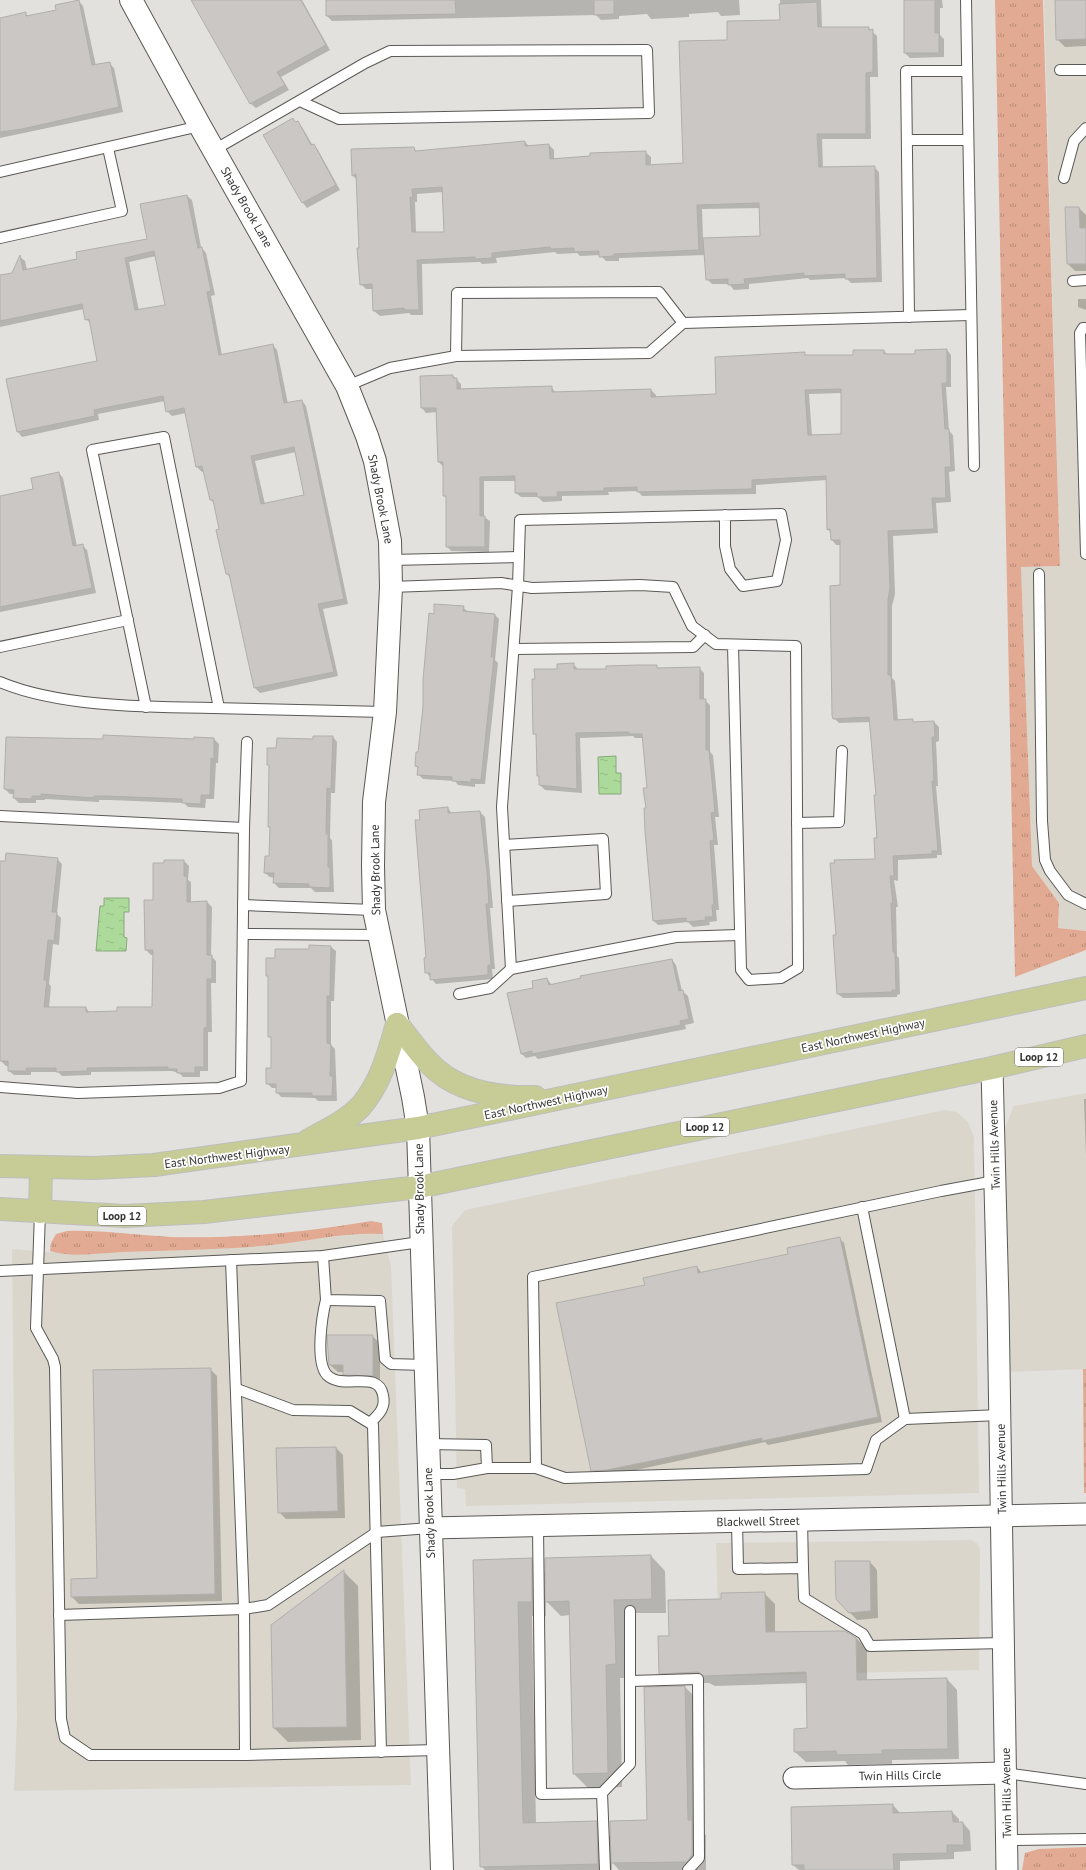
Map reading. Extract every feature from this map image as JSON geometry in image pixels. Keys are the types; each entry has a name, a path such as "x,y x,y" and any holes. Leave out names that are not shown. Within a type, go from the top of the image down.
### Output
{"main road":[{"name":"East Northwest Highway","path":"0,1166 94,1168 154,1165 418,1128 578,1096 1086,988"},
{"path":"397,1024 430,1065 452,1082 481,1094 532,1098 578,1096"},
{"path":"298,1146 340,1122 361,1106 374,1087 388,1057 397,1024"},
{"name":"Loop 12","path":"0,1209 125,1216 204,1212 419,1187 992,1068 1086,1046"},
{"path":"40,1212 41,1167"}],"street":[{"name":"Shady Brook Lane","path":"132,0 200,126 322,338 347,386 367,436 375,461 390,541 391,587 385,712 374,802 372,866 374,910 413,1097 418,1128 420,1242 442,1870"},
{"name":"Twin Hills Avenue","path":"992,1068 1002,1516 1007,1870"},
{"name":"Blackwell Street","path":"430,1528 1086,1514"},
{"name":"Twin Hills Circle","path":"794,1778 1005,1773"}],"lane":[{"path":"966,0 974,466"},
{"path":"214,150 365,63 390,51 647,50 649,113 339,119 300,101"},
{"path":"1060,70 1086,70"},
{"path":"909,317 906,71 967,71"},
{"path":"0,172 200,126"},
{"path":"1064,178 1074,142 1086,128"},
{"path":"907,140 968,140"},
{"path":"0,238 122,210 108,148"},
{"path":"1073,281 1086,280"},
{"path":"456,356 457,293 659,292 683,324"},
{"path":"347,386 390,368 456,356 650,352 683,324 971,315"},
{"path":"1086,328 1083,328 1080,333 1086,554"},
{"path":"146,707 92,450 164,437 220,708"},
{"path":"510,969 502,806 518,586 520,520 725,515 782,514 786,540 777,580 743,586 730,569 725,546 725,515"},
{"path":"391,560 519,557"},
{"path":"1038,574 1042,821 1045,860 1050,872 1068,895 1086,904"},
{"path":"391,587 501,584 532,588 640,584 674,587 692,626 716,644 733,644 796,646 798,968 781,978 749,980 741,970 733,644"},
{"path":"0,647 128,620"},
{"path":"514,649 693,646 705,636"},
{"path":"0,682 24,692 78,700 146,707 385,712"},
{"path":"0,1087 94,1092 220,1088 241,1081 244,828 247,742"},
{"path":"797,822 839,822 842,751"},
{"path":"0,816 244,828"},
{"path":"504,845 603,839 606,894 507,901"},
{"path":"243,905 374,910"},
{"path":"243,934 379,935"},
{"path":"459,994 490,988 510,969 676,937 739,936"},
{"path":"536,1468 533,1277 862,1207 995,1181"},
{"path":"862,1207 905,1419"},
{"path":"40,1212 36,1328 53,1359 55,1367 61,1719 65,1738 90,1755 245,1755 437,1750"},
{"path":"0,1271 324,1256 420,1242"},
{"path":"324,1256 326,1300 321,1321 322,1366 327,1375 335,1380 344,1382 374,1382 378,1384 382,1391 382,1411 370,1423"},
{"path":"231,1260 244,1609 245,1755"},
{"path":"326,1300 380,1301 385,1359 391,1364 424,1365"},
{"path":"237,1389 293,1410 350,1411 374,1425 381,1752"},
{"path":"428,1474 453,1474 487,1468 536,1468 565,1478 866,1469 876,1440 905,1419 1000,1415"},
{"path":"427,1444 486,1445 487,1468"},
{"path":"802,1520 804,1598 863,1634 870,1646 1003,1643"},
{"path":"737,1521 738,1569 803,1568"},
{"path":"538,1526 541,1794 602,1794"},
{"path":"59,1615 244,1609 268,1604 377,1532 430,1528"},
{"path":"605,1870 602,1794 630,1764 630,1611"},
{"path":"631,1681 698,1679 699,1858 688,1870"},
{"path":"1005,1773 1086,1784"},
{"path":"1007,1840 1086,1839"}],"shaded area":[{"path":"1044,0 1086,0 1086,931 1058,928 1059,903 1032,866 1021,567 1060,566"},
{"path":"1086,1093 1086,1369 1008,1372 1005,1128 1014,1106"},
{"path":"945,1110 957,1112 968,1122 974,1137 979,1493 466,1506 465,1489 457,1488 452,1226 465,1210"},
{"path":"357,1233 383,1234 391,1266 411,1785 14,1791 17,1719 12,1249 74,1254 154,1251 270,1245"},
{"path":"971,1540 978,1544 980,1549 979,1670 720,1676 716,1543"}],"green space":[{"path":"995,0 1043,0 1060,566 1021,567 1032,866 1059,903 1058,928 1086,931 1086,950 1015,977"},
{"path":"371,1221 382,1223 383,1234 355,1234 254,1247 216,1249 76,1255 50,1251 51,1243 56,1234 67,1231 106,1232 170,1237 220,1237 271,1234"},
{"path":"1083,1369 1086,1369 1086,1493 1084,1493"},
{"path":"1086,1847 1086,1870 1022,1870 1025,1853 1039,1849"}],"water":[{"path":"616,756 616,773 621,773 621,794 599,794 598,757"},
{"path":"104,898 129,898 129,912 124,912 124,937 127,938 126,951 96,951 100,906 104,906"}],"building":[{"path":"79,0 92,65 110,62 119,107 22,129 0,132 0,18 26,12 26,16 56,10 55,5"},
{"path":"191,0 301,0 326,45 277,72 285,85 250,104"},
{"path":"326,0 455,0 456,14 326,16"},
{"path":"594,0 614,0 614,14 594,15"},
{"path":"904,0 935,0 935,33 939,33 939,53 904,53"},
{"path":"1055,0 1086,0 1086,39 1056,40"},
{"path":"817,2 818,27 869,27 869,30 873,29 873,72 866,73 866,134 817,134 819,167 875,166 877,278 845,279 845,274 804,276 804,273 744,279 745,284 728,285 728,279 706,280 703,238 760,236 759,203 697,205 699,250 614,254 614,256 599,257 599,251 574,252 574,248 551,249 550,247 492,253 492,258 476,259 475,257 417,260 419,310 405,310 404,308 373,311 372,284 360,285 357,248 359,248 356,174 352,176 351,149 414,147 415,151 525,141 525,146 549,144 550,159 590,156 590,153 646,151 646,165 683,163 679,41 727,40 727,21 780,20 779,4","holes":["442,187 444,232 412,232 410,197 413,197 412,189"]},
{"path":"293,118 295,122 298,121 311,145 314,144 336,185 302,203 263,135"},
{"path":"187,195 198,248 202,247 211,291 207,292 219,355 273,344 284,403 302,400 344,599 318,604 334,672 254,688 229,574 226,574 216,530 219,529 213,500 210,500 202,466 196,467 184,408 166,412 163,396 94,410 95,416 17,432 6,379 97,361 89,319 85,320 82,304 0,321 0,275 12,273 20,255 23,270 77,259 76,252 147,239 140,204","holes":["154,251 165,305 135,310 125,258","294,447 304,495 261,504 251,456"]},
{"path":"1065,207 1079,207 1080,228 1086,228 1086,264 1067,264"},
{"path":"947,349 947,383 942,383 945,429 949,429 951,467 945,467 946,498 932,498 934,529 888,531 890,588 888,600 888,675 891,675 894,720 913,719 913,722 934,721 935,737 932,737 934,781 932,781 938,851 932,851 932,854 893,856 894,876 890,876 893,903 891,903 896,990 892,990 892,992 837,994 833,935 836,935 830,863 835,863 834,860 875,859 874,838 877,838 874,795 876,795 869,717 833,719 832,715 830,586 840,585 840,540 831,540 830,529 827,530 826,476 752,480 752,489 637,492 637,487 604,488 604,491 557,492 558,497 537,497 537,493 515,493 515,476 480,477 480,516 485,516 485,547 446,547 446,496 443,496 443,462 438,462 436,408 421,408 420,376 453,375 453,378 457,378 457,389 552,386 552,392 651,389 651,397 716,394 715,357 805,352 805,355 853,355 853,350 884,350 884,354 915,354 915,350","holes":["841,389 841,434 808,435 805,390"]},
{"path":"59,472 73,546 83,544 92,588 0,607 0,496 33,489 31,478"},
{"path":"434,604 464,606 463,611 495,614 491,657 494,657 481,780 471,779 471,782 452,781 452,777 417,775 418,767 415,766 416,752 418,752 423,707 423,680 429,613 434,614"},
{"path":"574,663 574,669 606,669 606,666 638,665 657,665 657,668 700,667 700,699 706,699 706,750 709,750 715,812 711,813 714,840 710,841 714,905 712,905 713,917 705,917 706,920 687,922 686,918 653,921 645,832 644,808 646,808 643,788 647,788 642,734 629,734 629,732 576,733 577,789 539,785 539,776 537,776 536,734 533,734 532,679 535,679 534,669 557,669 557,664"},
{"path":"103,735 194,739 194,737 214,738 214,759 211,758 210,795 201,795 201,804 182,803 182,799 105,796 94,796 94,798 41,794 41,796 32,796 32,799 13,798 14,790 4,789 6,737 103,739"},
{"path":"313,736 333,736 331,789 327,788 326,834 328,834 328,867 330,867 330,888 309,887 309,884 273,883 274,873 264,873 265,856 269,856 270,827 268,827 269,765 267,765 267,748 276,748 277,738 313,739"},
{"path":"448,807 448,813 480,811 487,872 489,904 486,904 491,965 488,965 488,975 430,980 430,973 425,973 424,958 426,957 415,820 420,820 419,810"},
{"path":"6,853 58,858 52,912 57,912 54,941 48,940 44,980 47,980 44,1007 86,1007 86,1012 117,1011 117,1007 152,1007 153,950 145,950 144,900 153,900 153,863 164,863 164,860 184,860 184,876 187,877 187,902 207,901 207,955 212,955 212,979 207,979 207,1027 204,1028 204,1067 195,1067 195,1073 177,1073 177,1069 168,1069 168,1067 87,1068 87,1071 56,1072 56,1068 26,1068 27,1071 8,1071 8,1061 0,1061 0,861 5,861"},
{"path":"309,945 331,946 330,996 327,996 327,1043 331,1044 330,1076 333,1076 332,1096 312,1096 312,1093 276,1093 276,1084 266,1084 266,1068 271,1068 271,1037 268,1037 268,976 266,976 266,958 275,958 275,949 309,949"},
{"path":"672,959 679,991 683,990 689,1019 680,1021 681,1025 532,1054 532,1051 521,1054 507,993 533,988 532,981 547,978 549,985 581,978 580,976"},
{"path":"840,1237 878,1417 762,1441 762,1438 607,1470 591,1471 556,1303 645,1285 643,1278 697,1266 698,1273 788,1254 787,1248"},
{"path":"327,1335 373,1335 373,1376 343,1375 343,1365 329,1365"},
{"path":"211,1368 215,1594 71,1597 71,1579 97,1578 93,1370"},
{"path":"336,1447 338,1511 278,1513 276,1448"},
{"path":"651,1555 652,1599 614,1600 616,1664 606,1665 608,1773 573,1774 569,1601 545,1602 545,1558"},
{"path":"532,1558 532,1602 518,1602 523,1823 597,1821 598,1864 480,1867 473,1560"},
{"path":"835,1561 870,1561 871,1611 849,1613 836,1599"},
{"path":"344,1570 347,1727 273,1728 271,1625"},
{"path":"765,1592 766,1632 845,1631 856,1638 857,1680 947,1678 948,1749 882,1750 882,1754 837,1755 836,1751 794,1752 794,1729 807,1728 806,1672 704,1676 698,1672 659,1674 658,1636 669,1636 668,1600 721,1599 721,1593"},
{"path":"685,1686 688,1820 692,1820 692,1855 687,1862 611,1863 610,1821 647,1820 644,1687"},
{"path":"893,1804 893,1813 952,1811 953,1822 963,1822 964,1845 947,1845 947,1853 893,1854 894,1870 804,1870 804,1865 792,1865 791,1807"}]}
